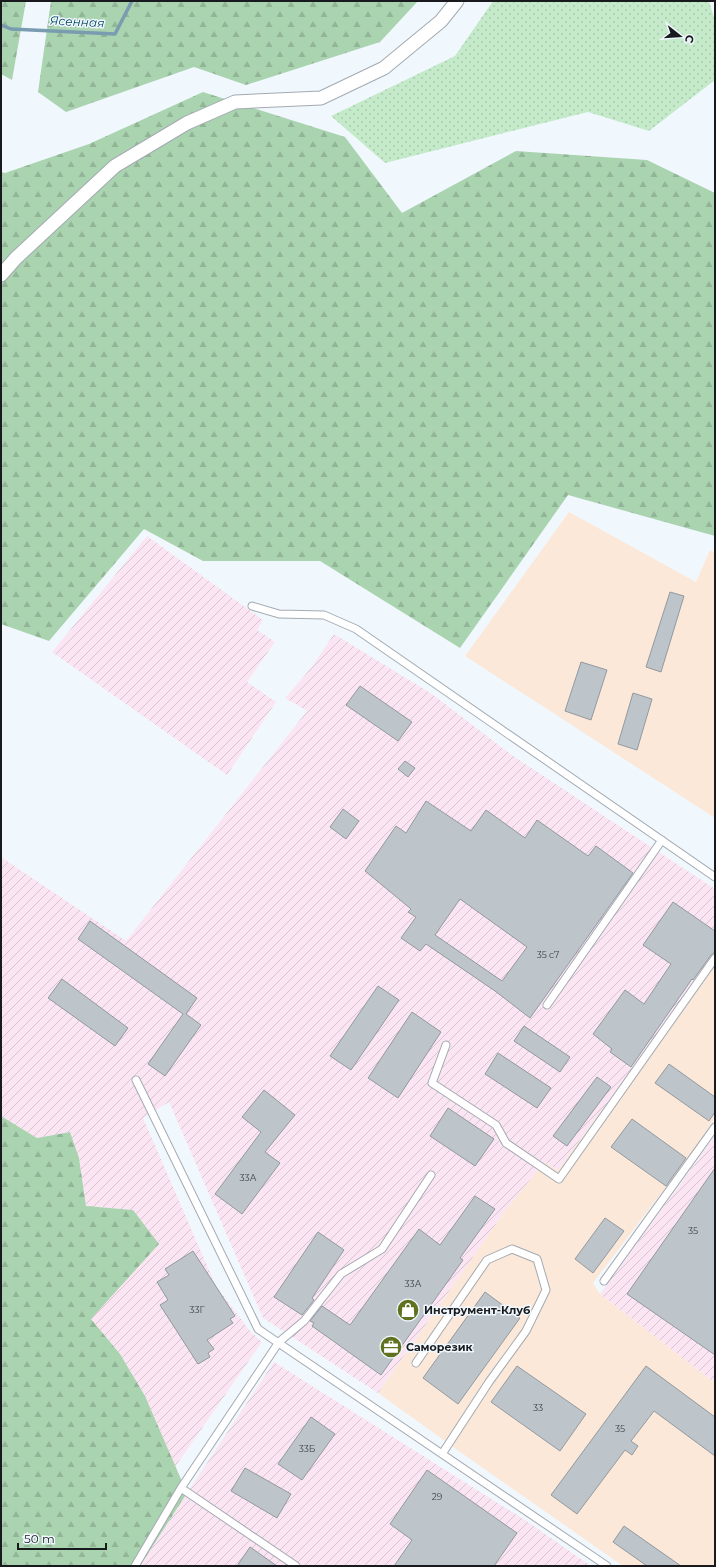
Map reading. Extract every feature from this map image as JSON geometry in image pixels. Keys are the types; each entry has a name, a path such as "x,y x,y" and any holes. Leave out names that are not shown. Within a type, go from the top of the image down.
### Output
{"street":[{"path":"1,274 16,258 115,166 187,123 235,102 321,98 384,68 441,21 457,1"}],"lane":[{"path":"252,606 279,614 324,616 356,629 715,877"},
{"path":"547,1005 662,840"},
{"path":"446,1045 432,1083 496,1125 506,1142 559,1179 715,958"},
{"path":"136,1080 258,1329 607,1566"},
{"path":"604,1281 715,1127"},
{"path":"135,1566 181,1488 279,1342 304,1321 341,1274 382,1249 431,1175"},
{"path":"416,1363 487,1260 512,1249 537,1259 546,1290 526,1330 489,1382 442,1454"},
{"path":"181,1488 296,1566"}],"shaded area":[{"path":"569,512 696,582 710,550 715,553 715,818 465,656"},
{"path":"147,536 263,620 257,630 275,642 247,682 276,702 227,775 52,652"},
{"path":"334,634 432,694 513,756 715,889 715,955 558,1170 544,1162 505,1211 378,1393 263,1318 169,1102 143,1118 216,1286 250,1331 262,1342 175,1467 145,1396 120,1354 91,1319 133,1210 86,1206 79,1158 70,1132 37,1138 1,1116 1,857 126,941 307,711 285,698 311,668"},
{"path":"715,955 715,1118 691,1154 593,1283 600,1294 715,1383 715,1566 623,1566 378,1393 505,1211 544,1162 558,1170"},
{"path":"715,1136 715,1383 600,1294"},
{"path":"274,1362 528,1522 591,1566 140,1566"}],"green space":[{"path":"1,1 26,1 12,80 1,74"},
{"path":"51,1 418,1 380,42 246,85 194,67 66,112 38,92"},
{"path":"493,1 709,1 715,21 715,80 649,131 588,112 385,163 331,116 455,56"},
{"path":"203,92 345,137 402,213 516,151 647,160 715,193 715,536 568,495 460,648 320,561 203,561 144,529 49,641 1,624 1,172 5,173 89,144"},
{"path":"1,1116 37,1138 70,1132 79,1158 86,1206 133,1210 159,1244 91,1319 120,1354 145,1396 187,1493 140,1566 1,1566"}],"building":[{"path":"670,592 684,596 661,672 646,667"},
{"path":"581,662 607,670 591,720 565,711"},
{"path":"360,686 412,722 398,741 346,705"},
{"path":"633,693 652,699 637,750 618,744"},
{"path":"405,761 415,768 408,777 398,769"},
{"path":"426,801 471,831 486,810 525,838 537,820 588,856 596,846 633,873 530,1018 495,991 426,944 420,951 401,938 416,917 408,912 411,909 365,871 396,826 406,833","holes":["460,899 527,947 502,981 435,935"]},
{"path":"343,809 359,821 346,839 330,827"},
{"path":"673,902 715,931 715,952 711,955 693,980 692,979 631,1067 610,1052 612,1049 593,1034 625,990 644,1004 671,964 643,945"},
{"path":"90,921 197,998 186,1014 201,1025 165,1076 148,1064 183,1014 78,939"},
{"path":"62,979 128,1028 115,1046 48,998"},
{"path":"378,986 399,1000 351,1070 330,1056"},
{"path":"412,1012 441,1032 398,1098 368,1078"},
{"path":"524,1026 570,1057 560,1072 514,1041"},
{"path":"498,1053 551,1088 537,1108 485,1074"},
{"path":"669,1064 715,1097 715,1112 709,1121 655,1083"},
{"path":"597,1077 611,1087 567,1146 553,1136"},
{"path":"264,1090 295,1115 265,1152 280,1163 242,1214 215,1194 261,1132 242,1117"},
{"path":"448,1108 494,1139 475,1166 430,1136"},
{"path":"632,1119 686,1158 666,1186 611,1147"},
{"path":"715,1168 715,1355 627,1294"},
{"path":"475,1196 495,1209 460,1258 463,1260 381,1375 312,1326 314,1323 310,1321 322,1306 350,1325 419,1229 440,1245"},
{"path":"605,1218 624,1231 593,1273 575,1259"},
{"path":"318,1232 344,1250 312,1298 314,1300 302,1315 274,1297"},
{"path":"193,1251 235,1316 230,1319 233,1323 207,1340 214,1349 208,1353 210,1357 198,1364 160,1305 168,1300 157,1282 169,1275 165,1269"},
{"path":"485,1292 520,1318 458,1404 423,1378"},
{"path":"517,1366 586,1414 560,1451 491,1402"},
{"path":"646,1366 715,1417 715,1456 654,1411 631,1441 638,1446 632,1455 625,1450 577,1514 551,1495"},
{"path":"311,1417 335,1434 302,1480 278,1464"},
{"path":"245,1468 291,1494 277,1518 231,1491"},
{"path":"427,1470 517,1533 494,1566 394,1566 412,1540 390,1524"},
{"path":"624,1526 681,1566 647,1566 613,1542"},
{"path":"250,1547 277,1566 237,1566"}],"waterway":[{"name":"Ясенная","path":"1,25 11,29 115,34 132,1"}],"place":[{"name":"Инструмент-Клуб","path":"408,1310"},
{"name":"Саморезик","path":"391,1347"}]}
